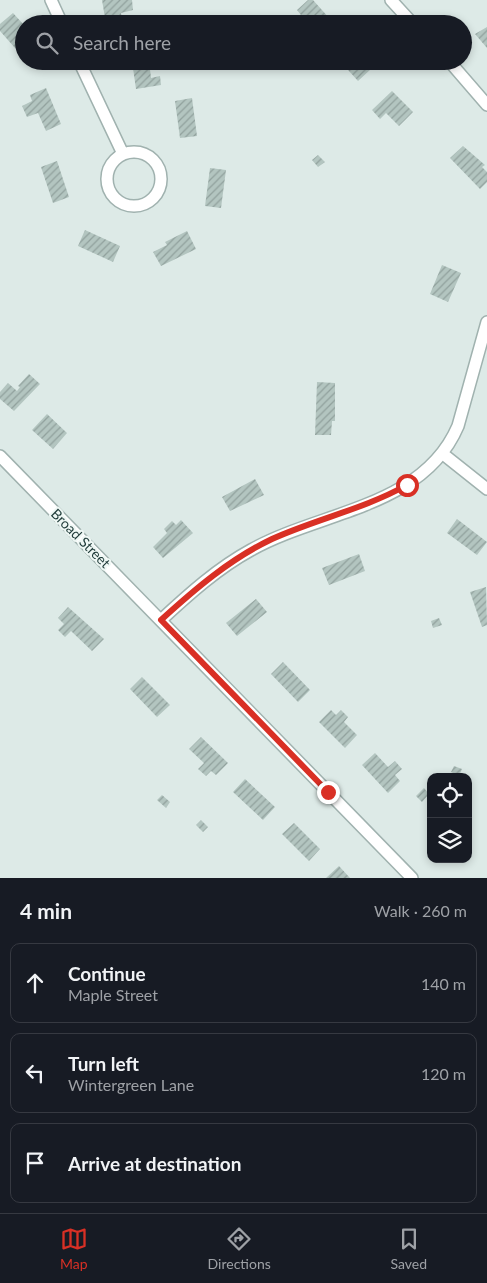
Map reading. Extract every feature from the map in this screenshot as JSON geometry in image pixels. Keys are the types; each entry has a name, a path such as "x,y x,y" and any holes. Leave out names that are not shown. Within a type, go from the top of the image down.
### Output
{"street":[{"path":"51,0 58,15"},
{"path":"391,0 405,15"},
{"path":"83,70 123,154"},
{"path":"457,70 487,105"},
{"path":"140,152 159,168 161,177 157,193 144,204 136,206 120,202 109,190 107,173 110,166 123,154 140,152"},
{"path":"161,620 206,581 252,549 295,529 391,494 421,475 443,454 458,426 487,322"},
{"path":"443,454 487,489"},
{"name":"Broad Street","path":"0,456 412,878"}],"building":[{"path":"102,0 132,0 133,10 121,13 121,15 104,15"},
{"path":"308,0 313,0 326,15 301,15 297,10"},
{"path":"13,13 15,15 15,48 0,31 0,24"},
{"path":"487,27 487,48 475,34"},
{"path":"133,70 150,70 151,78 160,76 161,85 136,89"},
{"path":"348,70 370,70 358,81"},
{"path":"46,88 61,124 46,131 38,113 27,117 22,106 32,101 30,95"},
{"path":"392,91 413,112 399,126 386,113 380,119 372,110"},
{"path":"192,98 197,136 180,138 175,101"},
{"path":"463,146 485,165 482,167 487,172 487,182 480,189 450,158"},
{"path":"318,155 325,162 318,167 312,160"},
{"path":"57,161 69,197 53,203 41,167"},
{"path":"210,168 226,170 221,208 205,206"},
{"path":"85,230 120,246 113,262 78,246"},
{"path":"187,231 196,249 161,266 153,252 167,245 165,242"},
{"path":"442,265 461,273 448,302 430,294"},
{"path":"29,374 40,384 14,411 0,399 0,392 8,383 17,391 20,387 18,386"},
{"path":"317,382 335,383 335,421 332,421 331,435 315,435"},
{"path":"47,414 67,433 53,449 32,430"},
{"path":"255,479 264,495 230,511 222,497"},
{"path":"457,519 487,542 477,555 447,533"},
{"path":"181,520 193,533 163,558 153,547 167,533 164,529 172,521 176,525"},
{"path":"359,554 365,571 329,585 322,568"},
{"path":"486,587 487,625 482,627 470,592"},
{"path":"256,599 267,612 237,636 226,623"},
{"path":"68,607 104,639 92,651 71,631 65,637 58,630 64,624 58,618"},
{"path":"439,618 442,625 433,628 431,621"},
{"path":"283,662 310,690 298,702 271,674"},
{"path":"142,677 170,705 157,717 130,689"},
{"path":"331,710 336,715 341,710 348,717 344,722 357,735 345,748 319,722"},
{"path":"201,737 228,763 216,775 211,771 206,776 198,769 204,763 189,749"},
{"path":"375,753 388,767 395,761 402,769 395,775 400,781 388,793 362,765"},
{"path":"454,766 462,769 460,773 451,772"},
{"path":"245,779 275,807 263,820 233,792"},
{"path":"424,788 427,792 427,796 422,802 416,796"},
{"path":"162,795 170,802 166,808 157,800"},
{"path":"201,820 208,827 203,832 196,825"},
{"path":"294,823 320,849 309,861 282,834"},
{"path":"339,866 350,878 326,878"}],"route":[{"path":"328,792 161,620 213,575 252,549 295,529 376,501 407,485"}]}
